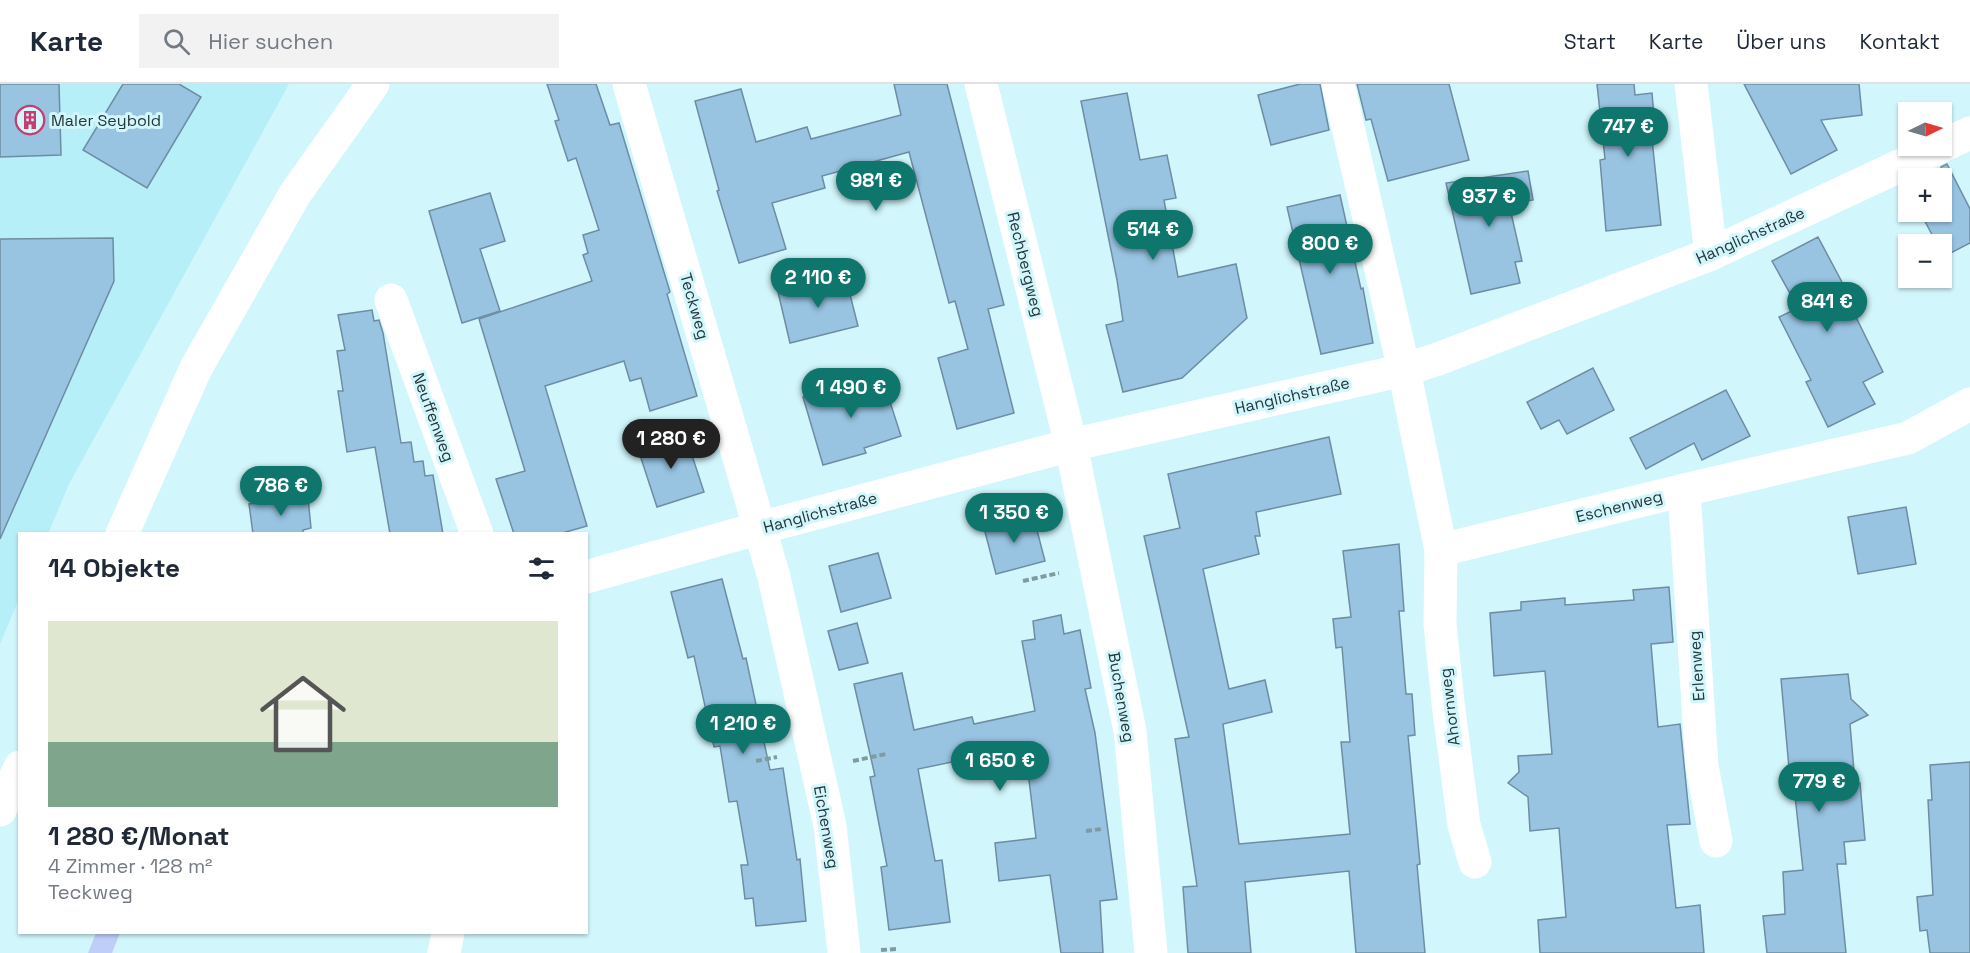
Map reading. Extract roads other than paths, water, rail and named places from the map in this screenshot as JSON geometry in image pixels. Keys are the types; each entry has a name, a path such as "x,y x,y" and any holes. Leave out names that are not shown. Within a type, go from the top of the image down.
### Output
{"street":[{"path":"123,532 196,368 295,194 373,84"},
{"name":"Teckweg","path":"629,84 760,528"},
{"name":"Rechbergweg","path":"981,84 1071,445"},
{"path":"1338,84 1404,370 1441,550"},
{"path":"1691,84 1711,254"},
{"name":"Hanglichstraße","path":"588,576 1071,445 1404,370 1449,355 1711,254 1970,133"},
{"name":"Neuffenweg","path":"392,300 476,532"},
{"name":"Eschenweg","path":"1441,550 1908,438 1970,404"},
{"name":"Buchenweg","path":"1071,445 1130,731 1151,953"},
{"name":"Erlenweg","path":"1684,490 1702,759 1716,841"},
{"name":"Eichenweg","path":"760,528 774,577 830,826 844,953"},
{"name":"Ahornweg","path":"1441,550 1440,624 1448,703 1464,825 1475,862"},
{"path":"0,810 18,771"},
{"path":"444,953 448,934"}],"place":[{"name":"Maler Seybold","path":"30,120"}]}
